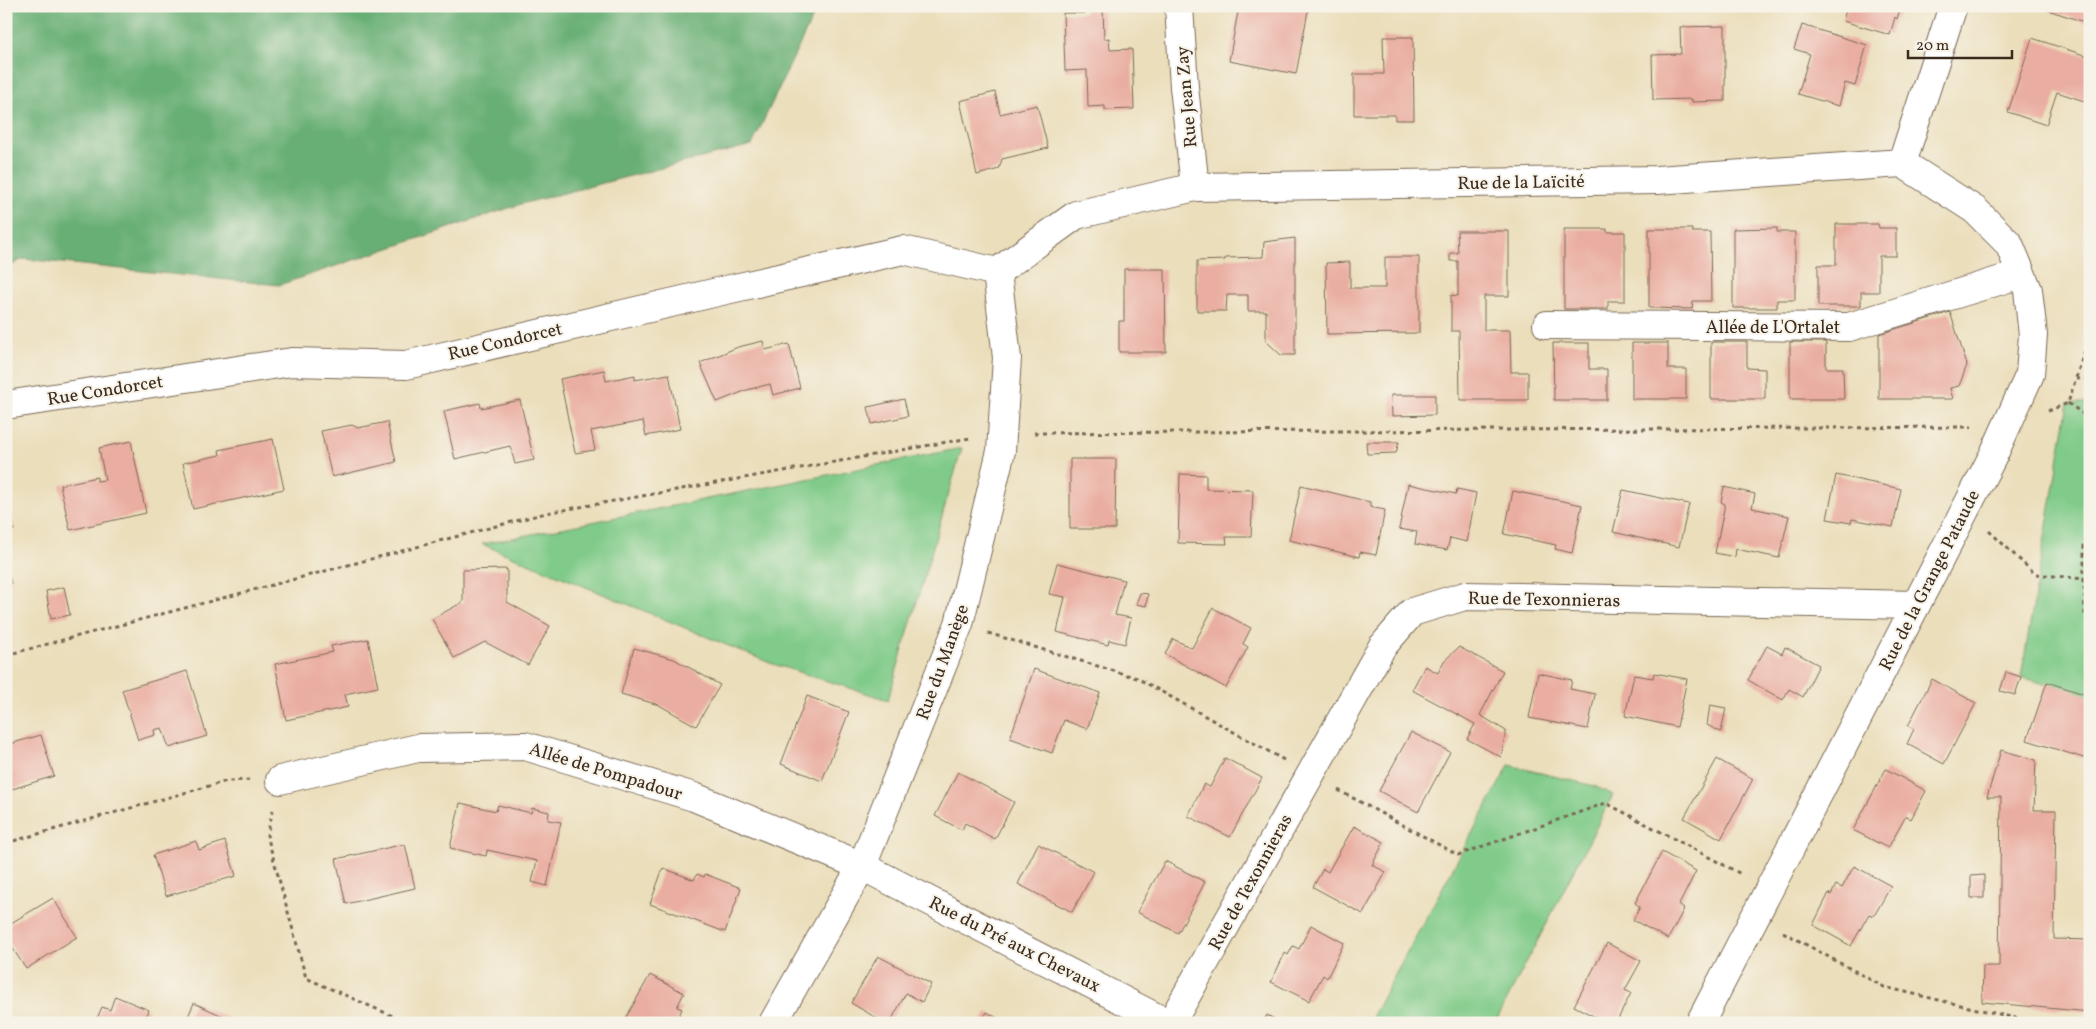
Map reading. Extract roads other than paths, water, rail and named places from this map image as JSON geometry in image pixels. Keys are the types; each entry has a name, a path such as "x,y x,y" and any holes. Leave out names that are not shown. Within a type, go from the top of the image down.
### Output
{"street":[{"name":"Rue Jean Zay","path":"1179,6 1184,87 1195,187"},
{"path":"1902,163 1953,6"},
{"name":"Rue de la Laïcité","path":"997,272 1076,215 1195,187 1657,180 1902,163"},
{"name":"Rue de la Grange Pataude","path":"1700,1023 1756,918 1769,888 1993,456 2030,374 2033,335 2028,290 2008,244 1975,210 1902,163"},
{"name":"Rue Condorcet","path":"6,405 292,362 406,365 903,250 997,272"},
{"name":"Rue du Manège","path":"773,1023 862,866 959,624 1001,451 1007,358 997,272"},
{"name":"Allée de L'Ortalet","path":"1547,325 1849,327 2021,274"},
{"name":"Rue de Texonnieras","path":"1169,1023 1382,647 1412,612 1465,596 1916,605"},
{"name":"Allée de Pompadour","path":"280,780 418,748 524,746 694,797 862,866"},
{"name":"Rue du Pré aux Chevaux","path":"862,866 1169,1023"}]}
